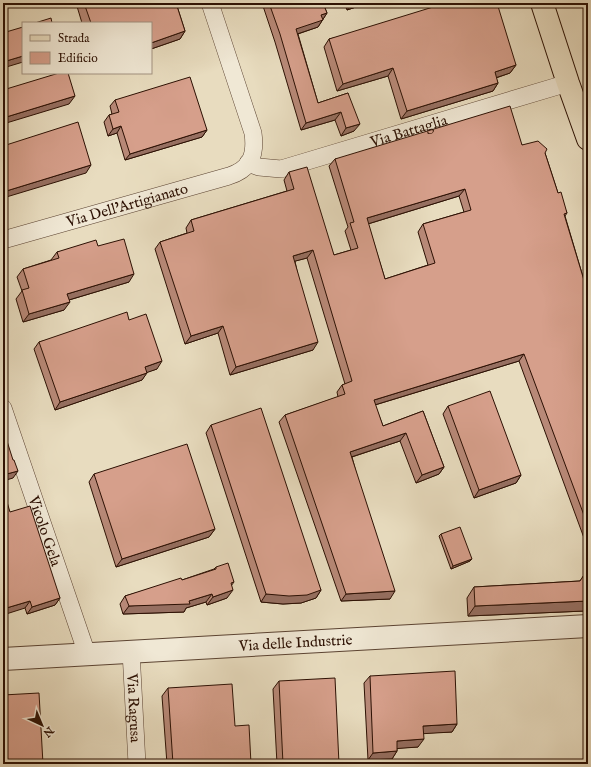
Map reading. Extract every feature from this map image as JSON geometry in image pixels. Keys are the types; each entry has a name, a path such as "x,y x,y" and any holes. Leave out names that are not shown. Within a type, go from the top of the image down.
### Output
{"main road":[{"path":"542,3 588,139"}],"street":[{"path":"210,3 253,133 255,144 253,155 248,163"},
{"name":"Via Battaglia","path":"248,163 259,167 281,169 568,83"},
{"name":"Via Dell'Artigianato","path":"3,240 229,176 244,169 248,163"},
{"path":"3,232 27,233"},
{"name":"Vicolo Gela","path":"3,408 87,654"},
{"name":"Via delle Industrie","path":"3,659 588,626"},
{"name":"Via Ragusa","path":"131,651 136,764"}],"building":[{"path":"84,3 176,3 185,31 152,43 152,22 91,22"},
{"path":"269,3 323,3 327,13 321,15 323,20 296,29 318,103 348,93 360,124 346,128 341,112 306,123 280,34"},
{"path":"446,3 474,3 475,7 486,3 497,3 516,65 495,72 498,83 407,111 393,68 343,84 329,39"},
{"path":"51,18 52,22 38,22"},
{"path":"22,27 22,56 3,62 3,29 5,29 6,32"},
{"path":"56,74 68,74 75,96 3,118 3,90"},
{"path":"190,77 207,130 130,154 121,126 113,129 109,115 119,112 115,100"},
{"path":"510,106 522,145 538,141 547,149 545,153 558,193 561,192 567,213 564,214 586,287 588,286 588,526 524,354 374,400 383,426 423,411 444,467 422,475 406,433 350,452 395,591 346,594 285,415 345,394 342,385 352,381 313,250 293,256 318,342 236,367 223,326 191,336 160,242 194,231 191,220 294,189 289,172 307,167 334,255 358,248 350,223 354,222 335,159","holes":["465,189 471,210 423,224 435,263 385,279 367,218"]},
{"path":"78,122 91,165 3,192 3,146"},
{"path":"124,239 134,274 67,294 70,302 29,314 22,290 29,288 23,269 59,258 57,252 96,240 98,246"},
{"path":"127,312 129,320 146,314 162,361 145,367 147,373 60,402 39,342"},
{"path":"490,391 521,475 479,490 448,406"},
{"path":"261,408 321,590 307,595 289,596 266,594 211,425"},
{"path":"6,438 18,471 3,475 3,439"},
{"path":"187,444 215,529 122,559 94,474"},
{"path":"7,502 10,512 30,506 60,598 32,607 30,601 3,609 3,503"},
{"path":"460,527 472,559 453,566 441,534"},
{"path":"228,563 234,582 231,583 233,590 213,597 212,594 189,601 190,604 129,606 125,596 181,578 182,580 216,569 216,567"},
{"path":"588,569 588,601 475,606 474,587 580,581"},
{"path":"455,671 457,724 423,726 424,739 397,741 397,751 373,753 370,676"},
{"path":"335,678 339,764 283,764 279,681"},
{"path":"232,684 235,726 249,725 251,764 173,764 168,688"},
{"path":"39,693 43,764 3,764 3,695"}]}
